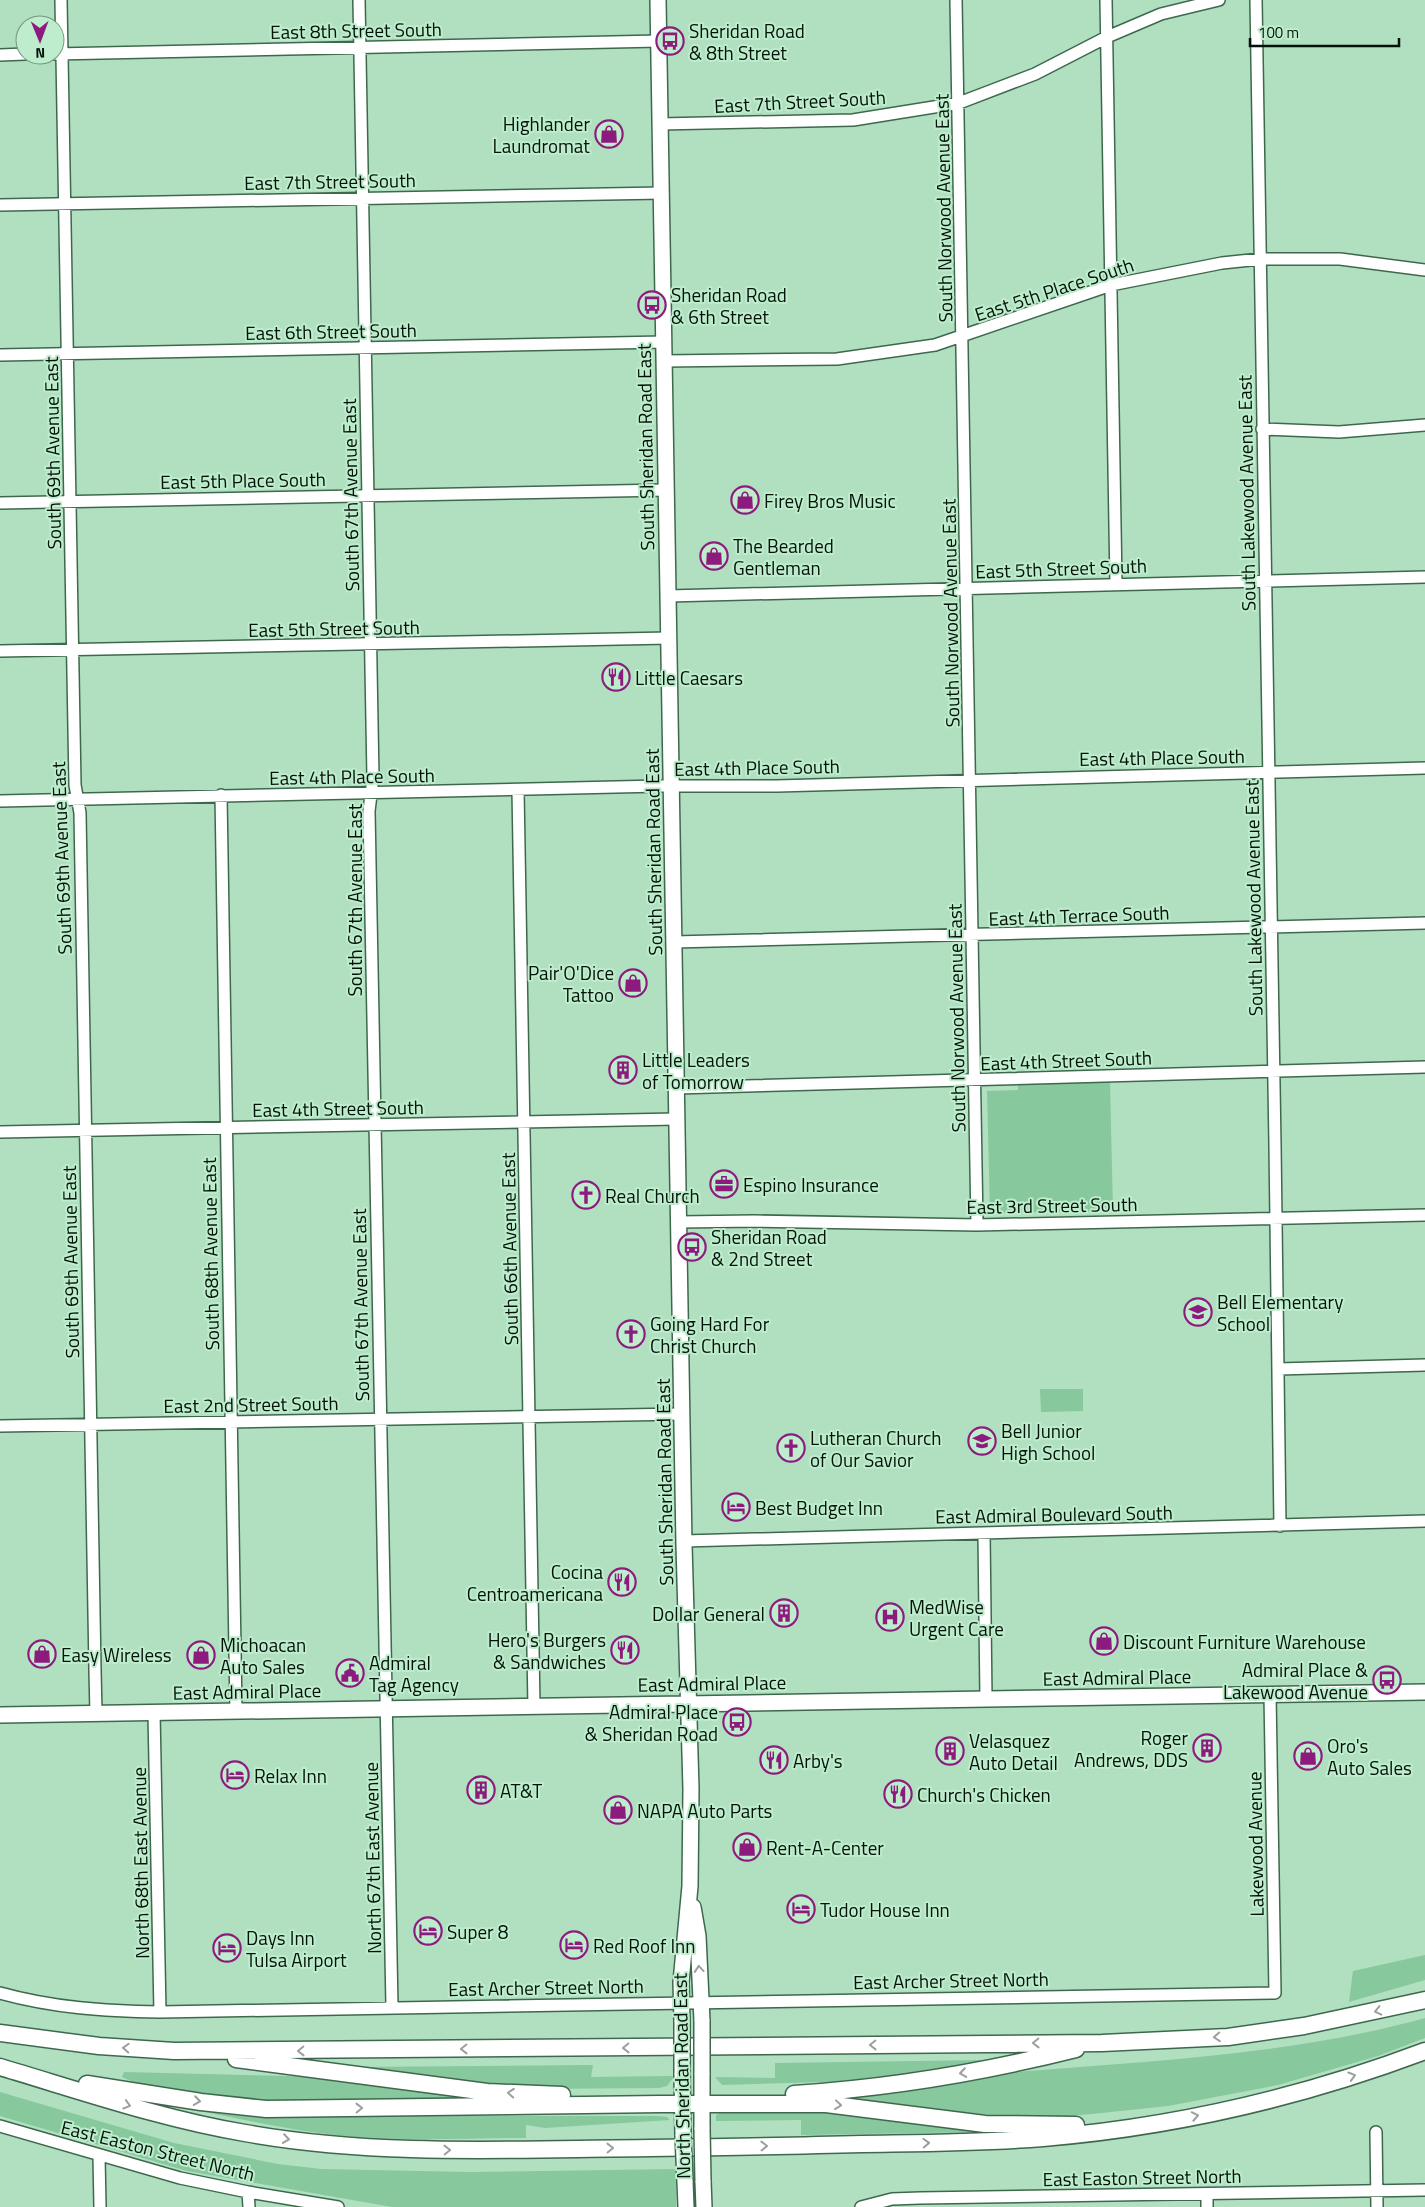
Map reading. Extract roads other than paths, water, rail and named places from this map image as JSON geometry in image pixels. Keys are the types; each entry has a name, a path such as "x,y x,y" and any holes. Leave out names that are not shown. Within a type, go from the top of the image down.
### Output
{"highway":[{"path":"174,2051 1102,2043 1228,2037 1342,2019 1425,2000"},
{"path":"0,2033 99,2046 174,2051 487,2092 683,2100"},
{"path":"702,2100 862,2088 1011,2065 1102,2043"},
{"path":"0,2067 143,2110 244,2133 322,2144 375,2149 698,2147 994,2141 1046,2138 1147,2125 1235,2108 1297,2092 1356,2076 1425,2051"},
{"path":"30,2076 201,2102 266,2109 702,2100 826,2104 1014,2126 1147,2125"}],"main road":[{"name":"South Sheridan Road East","path":"658,0 684,1541 689,1703"},
{"name":"East Admiral Place","path":"0,1715 1425,1692"},
{"name":"North Sheridan Road East","path":"686,2207 681,2002 690,1886 691,1789 689,1703"},
{"name":"North Sheridan Road East","path":"690,1886 698,1936 702,2021 704,2207"}],"street":[{"name":"South 69th Avenue East","path":"60,15 61,0"},
{"name":"South 67th Avenue East","path":"359,0 373,778 369,811 386,1709"},
{"name":"South Norwood Avenue East","path":"956,0 977,1226"},
{"path":"1106,0 1116,584"},
{"name":"East 7th Street South","path":"660,124 853,120 959,103 1035,74 1107,37 1160,14 1219,0"},
{"name":"South Lakewood Avenue East","path":"1256,0 1280,1526"},
{"name":"East 8th Street South","path":"65,54 659,41"},
{"path":"0,55 15,54"},
{"name":"South 69th Avenue East","path":"58,65 68,354 75,785 80,814 86,1131 86,1278 96,1714"},
{"name":"East 7th Street South","path":"0,205 662,193"},
{"name":"East 5th Place South","path":"664,362 837,359 934,345 1111,285 1212,264 1260,260 1340,259 1425,270"},
{"name":"East 6th Street South","path":"0,355 664,342"},
{"path":"1262,429 1339,432 1425,425"},
{"name":"East 5th Place South","path":"0,503 666,490"},
{"name":"East 5th Street South","path":"668,596 1425,576"},
{"name":"East 5th Street South","path":"0,651 669,638"},
{"name":"East 4th Place South","path":"0,801 1425,768"},
{"name":"South 66th Avenue East","path":"518,790 534,1707"},
{"name":"South 68th Avenue East","path":"221,795 236,1712"},
{"name":"East 4th Terrace South","path":"674,942 1425,923"},
{"name":"East 4th Street South","path":"677,1088 1425,1067"},
{"name":"East 4th Street South","path":"0,1132 677,1120"},
{"name":"East 3rd Street South","path":"679,1222 755,1221 977,1226 1425,1214"},
{"path":"1278,1369 1425,1365"},
{"name":"East 2nd Street South","path":"0,1426 682,1414"},
{"name":"East Admiral Boulevard South","path":"684,1541 1425,1521"},
{"path":"984,1533 986,1700"},
{"name":"Lakewood Avenue","path":"1270,1694 1275,1993"},
{"name":"North 67th East Avenue","path":"386,1709 392,2007"},
{"name":"North 68th East Avenue","path":"154,1713 160,2012"},
{"name":"East Archer Street North","path":"0,1993 87,2010 160,2012 1275,1993"},
{"name":"East Easton Street North","path":"0,2126 99,2156 187,2179 248,2192 338,2207"},
{"path":"1376,2132 1377,2207"},
{"path":"99,2156 100,2207"},
{"name":"East Easton Street North","path":"865,2206 892,2199 1035,2202 1207,2194 1425,2190"},
{"path":"248,2192 248,2207"},
{"path":"1207,2194 1207,2207"}],"place":[{"name":"Sheridan Road & 8th Street","path":"670,41"},
{"name":"Highlander Laundromat","path":"609,134"},
{"name":"Sheridan Road & 6th Street","path":"652,305"},
{"name":"Firey Bros Music","path":"745,500"},
{"name":"The Bearded Gentleman","path":"714,556"},
{"name":"Little Caesars","path":"616,677"},
{"name":"Pair'O'Dice Tattoo","path":"633,983"},
{"name":"Little Leaders of Tomorrow","path":"623,1070"},
{"name":"Espino Insurance","path":"724,1184"},
{"name":"Real Church","path":"586,1195"},
{"name":"Sheridan Road & 2nd Street","path":"692,1247"},
{"name":"Bell Elementary School","path":"1198,1312"},
{"name":"Going Hard For Christ Church","path":"631,1334"},
{"name":"Bell Junior High School","path":"982,1441"},
{"name":"Lutheran Church of Our Savior","path":"791,1448"},
{"name":"Best Budget Inn","path":"736,1507"},
{"name":"Cocina Centroamericana","path":"622,1582"},
{"name":"Dollar General","path":"784,1613"},
{"name":"MedWise Urgent Care","path":"890,1617"},
{"name":"Discount Furniture Warehouse","path":"1104,1641"},
{"name":"Hero's Burgers & Sandwiches","path":"625,1650"},
{"name":"Easy Wireless","path":"42,1654"},
{"name":"Michoacan Auto Sales","path":"201,1655"},
{"name":"Admiral Tag Agency","path":"350,1673"},
{"name":"Admiral Place & Lakewood Avenue","path":"1387,1680"},
{"name":"Admiral Place & Sheridan Road","path":"737,1722"},
{"name":"Roger Andrews, DDS","path":"1207,1748"},
{"name":"Velasquez Auto Detail","path":"950,1751"},
{"name":"Oro's Auto Sales","path":"1308,1756"},
{"name":"Arby's","path":"774,1760"},
{"name":"Relax Inn","path":"235,1775"},
{"name":"AT&T","path":"481,1790"},
{"name":"Church's Chicken","path":"898,1794"},
{"name":"NAPA Auto Parts","path":"618,1810"},
{"name":"Rent-A-Center","path":"747,1847"},
{"name":"Tudor House Inn","path":"801,1909"},
{"name":"Super 8","path":"428,1931"},
{"name":"Red Roof Inn","path":"574,1945"},
{"name":"Days Inn Tulsa Airport","path":"227,1948"}]}
